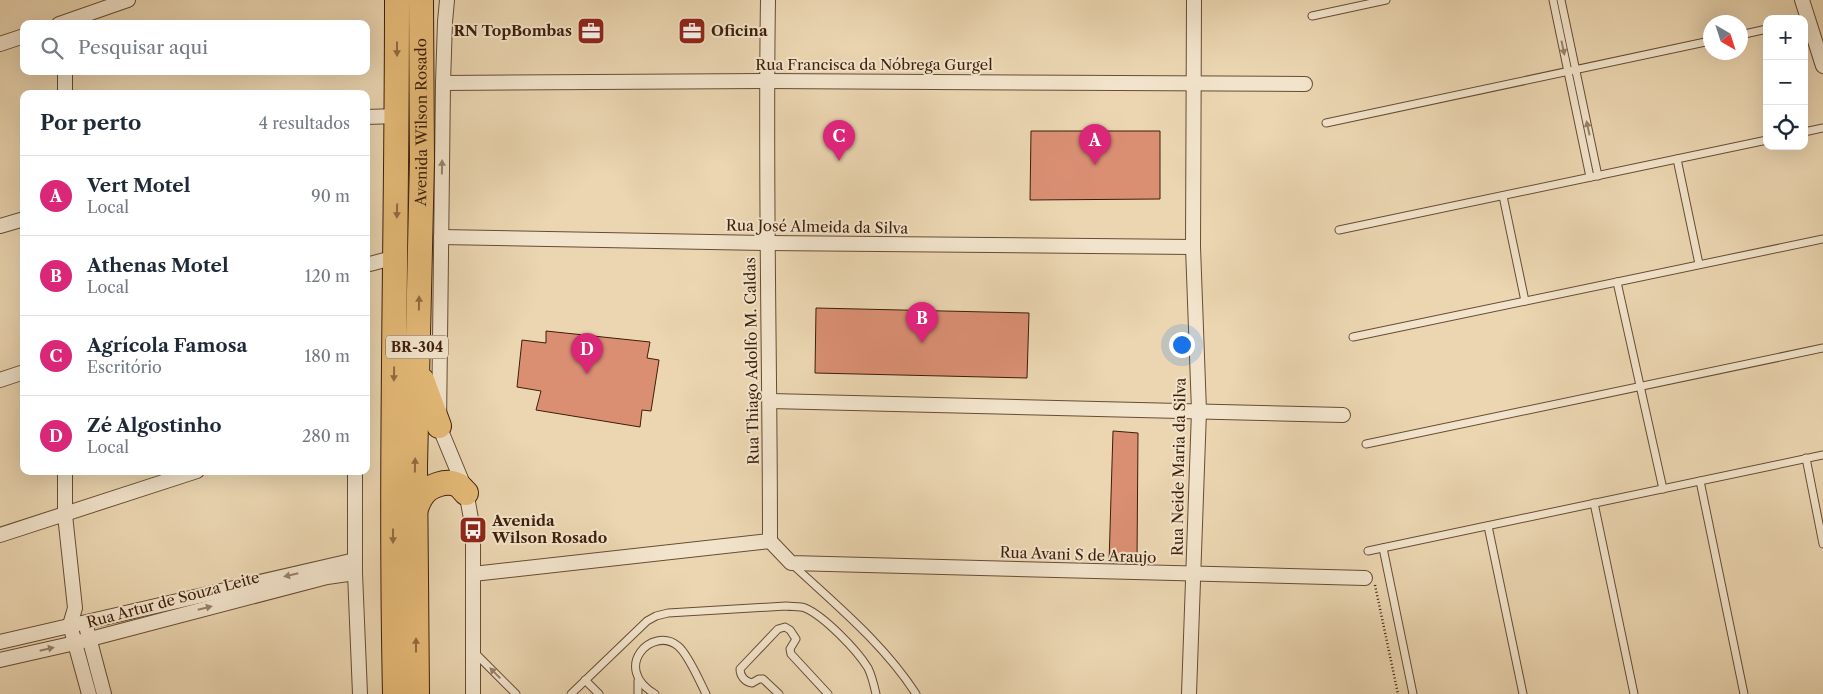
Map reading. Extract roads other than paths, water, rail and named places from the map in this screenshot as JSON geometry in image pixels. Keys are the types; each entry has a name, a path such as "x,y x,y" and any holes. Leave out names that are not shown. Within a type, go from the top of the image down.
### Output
{"highway":[{"name":"Avenida Wilson Rosado","path":"395,694 392,574 397,0"},
{"name":"Avenida Wilson Rosado","path":"416,694 415,511 422,161 421,0"},
{"path":"417,366 439,426"},
{"path":"415,511 422,495 437,485 448,483 459,485 466,494"}],"street":[{"path":"71,20 128,0"},
{"path":"447,0 443,83 439,426 466,494 473,530 474,694"},
{"name":"Rua Thiago Adolfo M. Caldas","path":"768,0 766,81 770,541"},
{"name":"Rua Neide Maria da Silva","path":"1190,694 1199,411 1193,247 1194,0"},
{"path":"1802,0 1823,66"},
{"path":"0,44 20,37"},
{"path":"65,75 65,90"},
{"name":"Rua Francisca da Nóbrega Gurgel","path":"443,83 766,81 1305,84"},
{"path":"370,117 397,116"},
{"path":"0,226 20,220"},
{"name":"Rua José Almeida da Silva","path":"441,237 767,243 1193,247"},
{"path":"370,264 396,257"},
{"path":"0,380 20,373"},
{"path":"770,400 1343,415"},
{"path":"65,475 65,514 75,608 70,625 89,694"},
{"path":"0,534 185,475"},
{"path":"355,475 355,566 360,694"},
{"path":"473,574 770,541 791,563"},
{"name":"Rua Avani S de Araujo","path":"791,563 1194,575 1369,578"},
{"name":"Rua Artur de Souza Leite","path":"0,642 84,622 355,566"},
{"name":"Rua Artur de Souza Leite","path":"0,660 75,643 327,577 355,566"},
{"path":"75,608 84,622 104,694"}],"lane":[{"path":"1312,16 1386,0"},
{"path":"1552,0 1590,177"},
{"path":"1562,0 1598,176"},
{"path":"1748,33 1763,30"},
{"path":"1326,123 1703,42"},
{"path":"1808,131 1823,128"},
{"path":"1338,230 1763,141"},
{"path":"1677,159 1699,264"},
{"path":"1503,196 1525,301"},
{"path":"1353,337 1823,239"},
{"path":"1617,282 1662,489"},
{"path":"1366,444 1639,385 1823,348"},
{"path":"1368,550 1823,455"},
{"path":"1806,458 1823,544"},
{"path":"1700,481 1744,694"},
{"path":"1594,503 1634,694"},
{"path":"1488,526 1523,694"},
{"path":"1383,548 1413,694"},
{"path":"791,563 880,647 904,675 916,694"},
{"path":"571,694 635,631 656,616 688,612 786,606 803,607 821,618 851,646 868,669 876,694"},
{"path":"779,694 764,679 759,679 752,683 746,681 740,673 740,669 778,629 785,627 790,630 796,639 790,649 791,654 828,694"},
{"path":"638,694 636,674 638,655 643,648 660,641 678,646 706,694"},
{"path":"474,652 516,694"},
{"path":"585,680 599,694"},
{"path":"638,681 655,694"}],"place":[{"name":"RN TopBombas","path":"591,31"},
{"name":"Oficina","path":"692,31"},
{"name":"Agrícola Famosa","path":"839,161"},
{"name":"Vert Motel","path":"1095,165"},
{"name":"Athenas Motel","path":"922,343"},
{"name":"Zé Algostinho","path":"587,374"},
{"name":"Avenida Wilson Rosado","path":"473,530"}]}
